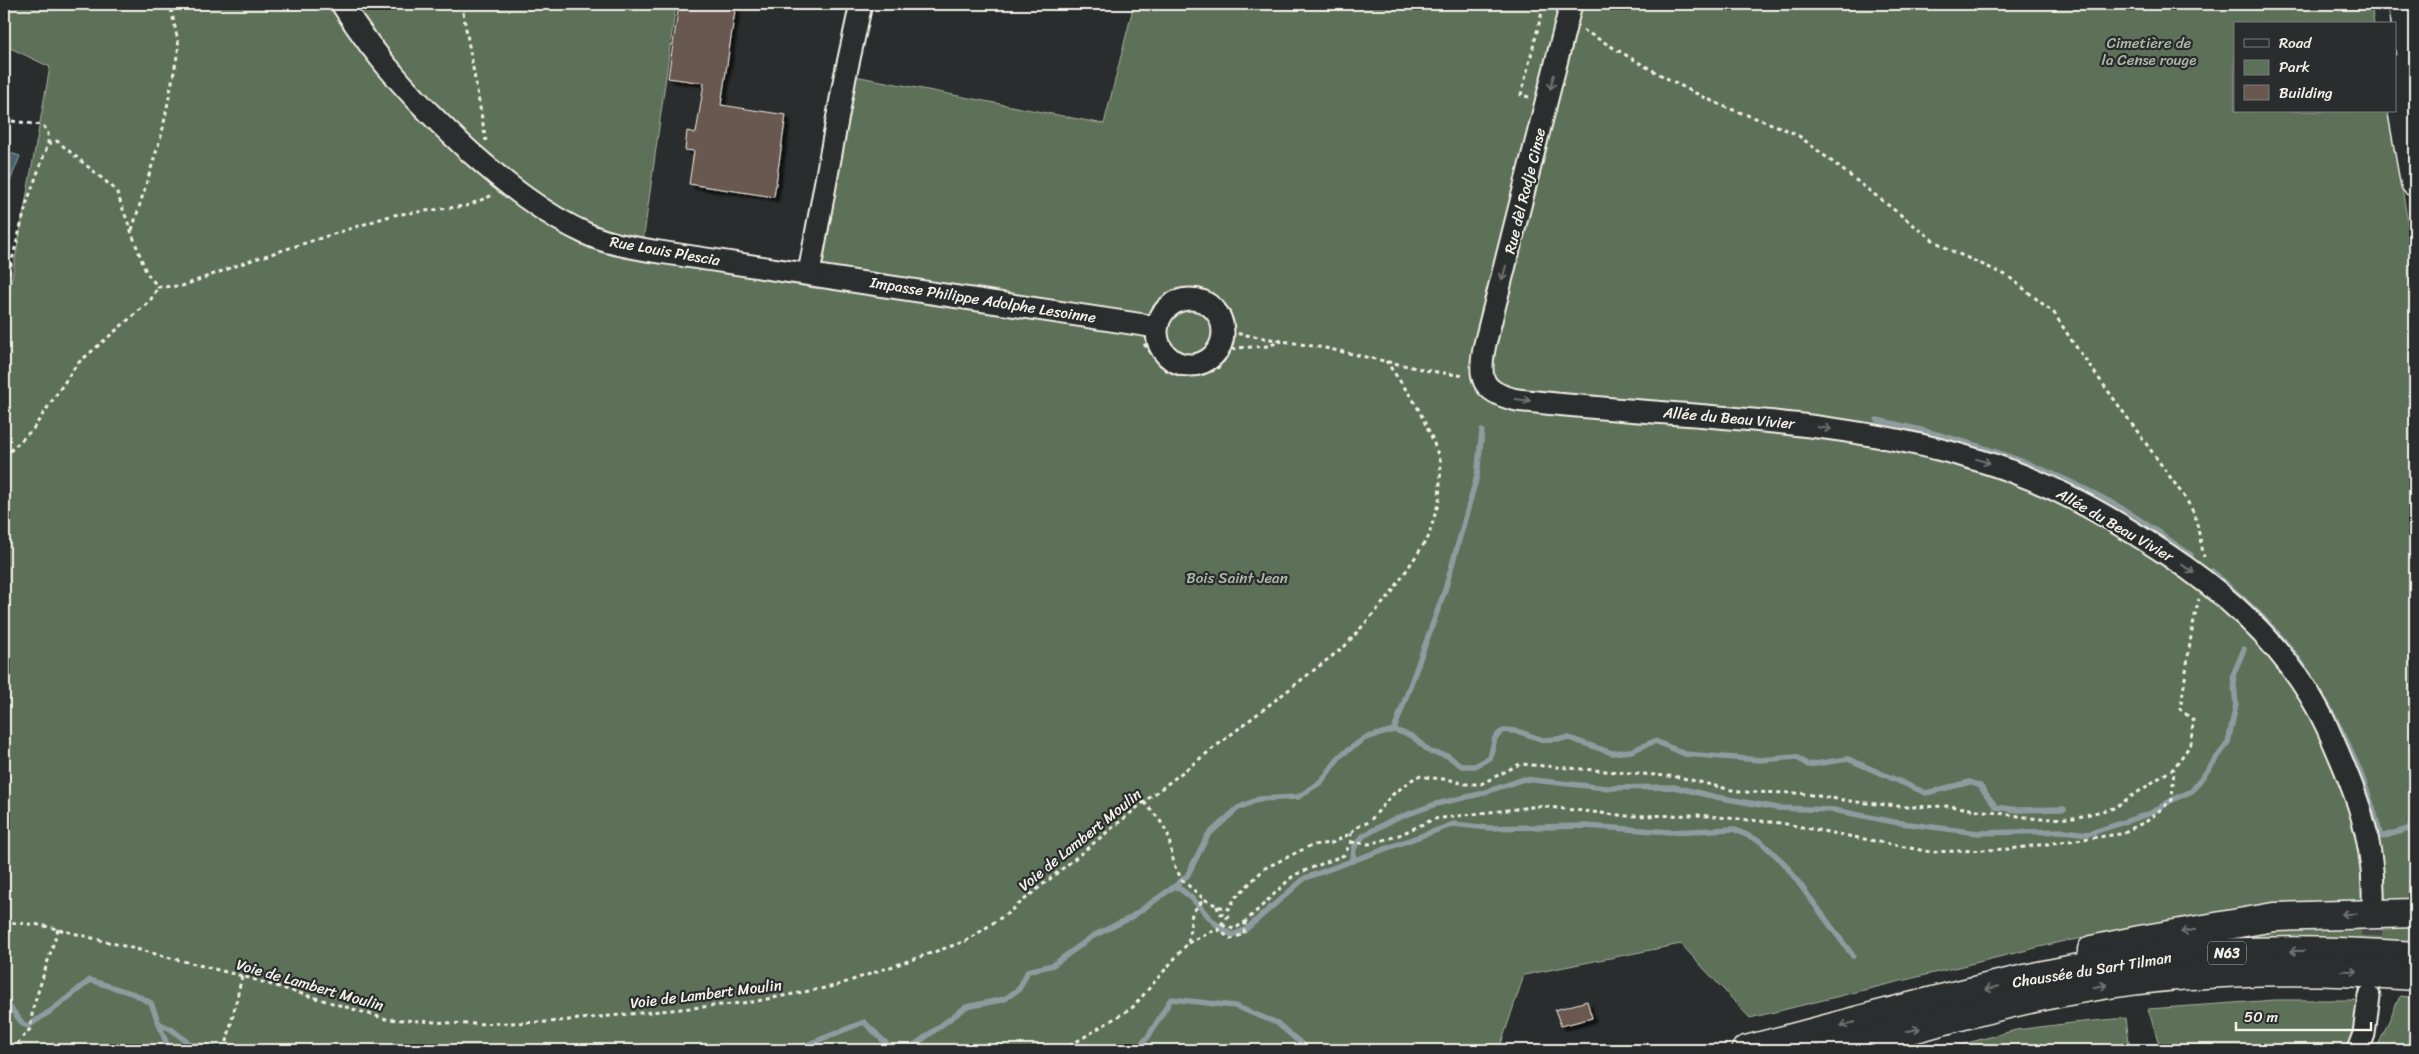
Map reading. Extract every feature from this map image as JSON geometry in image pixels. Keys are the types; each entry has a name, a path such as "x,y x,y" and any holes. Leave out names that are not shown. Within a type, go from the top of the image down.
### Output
{"main road":[{"path":"2386,4 2388,22"},
{"path":"2403,4 2415,182"},
{"path":"2407,65 2415,91"},
{"path":"2040,976 2068,956 2140,940 2240,922 2274,917 2415,913"},
{"name":"Chaussée du Sart Tilman","path":"1746,1050 2040,976 2125,962 2200,954 2341,950 2415,956"},
{"name":"Chaussée du Sart Tilman","path":"1832,1050 2052,994 2129,981 2278,970 2340,971 2415,976"}],"street":[{"name":"Rue Louis Plescia","path":"342,4 387,69 431,117 490,170 542,209 588,234 614,244 809,273"},
{"path":"809,273 845,77 862,4"},
{"name":"Rue dèl Rodje Cinse","path":"1482,378 1481,364 1485,344 1571,4"},
{"name":"Impasse Philippe Adolphe Lesoinne","path":"809,273 1157,326"},
{"path":"1189,299 1200,301 1210,306 1218,315 1222,331 1220,346 1214,354 1196,365 1185,365 1166,356 1157,337 1157,326 1161,316 1168,307 1189,299"},
{"name":"Allée du Beau Vivier","path":"1482,378 1485,385 1496,394 1517,400 1745,418 1839,430 1957,454 2026,477 2074,498 2147,541 2200,583 2226,597 2266,636 2297,673 2316,705 2353,788 2368,831 2374,880 2373,901"},
{"path":"2358,1050 2365,1025 2369,996"}],"path":[{"path":"132,231 162,133 179,46 170,4"},
{"path":"463,4 490,170"},
{"path":"1544,4 1521,95 1547,102"},
{"path":"1217,906 1219,913 1228,916 1221,926 1234,929 1245,922 1294,875 1344,855 1351,842 1352,833 1355,828 1369,822 1392,794 1418,776 1451,780 1464,784 1480,784 1520,764 1679,777 1740,792 1799,793 1856,802 1908,807 1950,806 2039,819 2074,818 2114,808 2174,768 2192,744 2193,720 2180,709 2190,637 2204,567 2202,542 2194,515 2186,499 2072,342 2054,313 2039,298 2008,276 1950,250 1933,240 1799,136 1779,126 1708,98 1645,66 1576,25"},
{"path":"4,120 42,125 48,131 48,144 27,202 4,291"},
{"path":"48,144 57,141 116,190 146,272 158,287"},
{"path":"158,287 182,286 249,261 393,215 466,206 495,194"},
{"path":"4,457 33,429 77,364 150,301 158,287"},
{"path":"1222,331 1325,348 1482,378"},
{"path":"1226,358 1232,350 1237,348 1268,346 1282,342"},
{"name":"Voie de Lambert Moulin","path":"4,922 41,925 58,929 242,976 386,1019 468,1024 549,1022 762,1001 834,986 966,941 1008,913 1144,802 1345,646 1390,595 1428,538 1439,501 1441,463 1416,404 1386,361"},
{"path":"1351,842 1369,844 1398,836 1434,819 1539,806 1628,816 1697,815 1781,823 1931,852 2010,849 2120,834 2147,821 2172,800 2174,768"},
{"path":"1144,802 1159,819 1168,834 1174,865 1182,880 1204,899 1217,906 1229,909 1235,898 1265,868 1312,845 1332,843 1352,833"},
{"path":"1188,944 1192,913 1204,899"},
{"path":"1062,1050 1132,1007 1188,944 1217,929 1231,939 1244,934 1245,922"},
{"path":"12,1050 30,1028 33,1008 58,929"},
{"path":"225,1050 242,976"}],"green space":[{"name":"Bois Saint Jean","path":"4,4 676,4 641,257 819,289 855,76 1104,124 1134,4 2371,4 2374,22 2234,22 2234,112 2389,112 2415,265 2415,904 2257,909 2060,942 1750,1018 1681,944 1524,975 1499,1050 4,1050 4,320 50,67 4,45"},
{"path":"2415,923 2415,943 2312,938 2208,940 2282,924"},
{"path":"2400,996 2415,998 2415,1050 2376,1050"},
{"path":"2275,1000 2359,1000 2359,1021 2349,1050 2150,1050 2160,1047 2148,1009"},
{"path":"2126,1018 2130,1050 1941,1050 2016,1030"}],"water":[{"path":"4,151 20,156 4,197"}],"building":[{"path":"679,4 736,4 721,105 786,115 774,197 689,184 694,151 685,150 687,131 696,133 704,83 668,78"},
{"path":"1587,1001 1592,1018 1561,1026 1555,1010"}],"waterway":[{"path":"1877,420 1998,452 2055,475 2084,488 2122,509 2191,555"},
{"path":"1394,730 1445,590 1477,476 1482,431"},
{"path":"2212,571 2252,607 2277,633 2310,676"},
{"path":"1353,861 1354,848 1363,836 1392,820 1436,804 1480,794 1524,779 1606,788 1674,787 1778,808 1834,810 1894,822 1978,833 2064,831 2088,834 2151,813 2172,800 2192,791 2228,743 2236,704 2233,675 2244,649"},
{"path":"2325,701 2358,767 2381,837 2415,827"},
{"path":"908,1050 966,1007 1005,999 1019,989 1028,971 1053,965 1093,936 1130,918 1175,886 1187,876 1208,835 1238,808 1259,799 1298,797 1321,782 1340,756 1365,738 1394,730 1412,736 1430,752 1448,756 1462,766 1475,766 1490,758 1495,738 1501,732 1507,730 1520,732 1543,740 1569,738 1612,753 1631,751 1655,741 1685,754 1760,760 1796,757 1808,765 1848,759 1926,793 1970,782 1980,786 1996,807 2018,810 2064,809"},
{"path":"1175,886 1191,898 1216,924 1232,935 1245,930 1305,878 1454,824 1488,828 1585,826 1670,832 1733,829 1760,841 1784,863 1853,956"},
{"path":"4,1000 23,1024 28,1026 55,1008 90,980 134,994 151,1003 169,1050"},
{"path":"1135,1050 1148,1037 1171,999 1235,1006 1277,1023 1309,1050"},
{"path":"794,1050 864,1022 891,1048 899,1050"},
{"path":"160,1024 171,1029 191,1045 213,1046 217,1050"},
{"path":"700,1050 725,1048 728,1050"}],"tunnel":[{"path":"2370,968 2373,901"}],"park label":[{"name":"Cimetière de la Cense rouge","path":"2149,52"}]}
